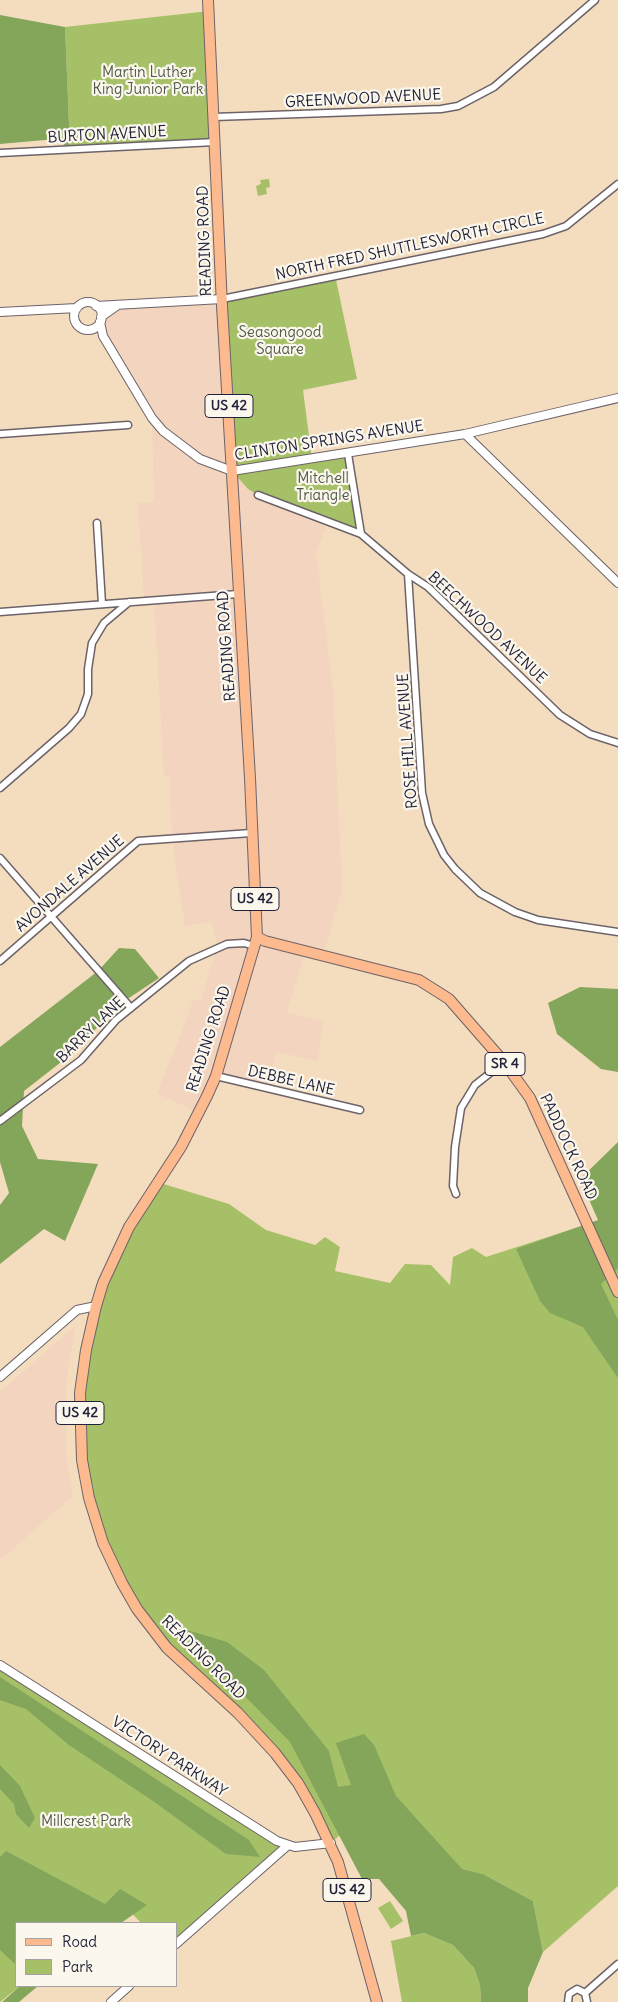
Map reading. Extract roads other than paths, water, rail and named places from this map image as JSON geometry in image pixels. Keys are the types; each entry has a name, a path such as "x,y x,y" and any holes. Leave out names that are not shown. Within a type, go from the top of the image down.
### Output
{"main road":[{"name":"READING ROAD","path":"208,0 222,299 250,778 256,941 216,1076 181,1147 129,1227 107,1275 96,1306 82,1373 80,1423 85,1480 103,1543 122,1583 150,1629 174,1655 238,1713 275,1753 298,1783 331,1843 360,1937 377,2002"},
{"name":"PADDOCK ROAD","path":"256,941 265,941 428,984 449,999 517,1078 538,1114 618,1292"}],"street":[{"name":"GREENWOOD AVENUE","path":"214,117 441,109 458,106 494,88 595,0"},
{"name":"BURTON AVENUE","path":"0,153 215,142"},
{"name":"NORTH FRED SHUTTLESWORTH CIRCLE","path":"222,299 546,233 566,226 618,184"},
{"path":"0,312 77,308 88,302 96,306 118,306 222,299"},
{"path":"96,306 100,320"},
{"path":"59,309 74,319 82,329 91,329 118,306"},
{"path":"74,319 77,308"},
{"name":"CLINTON SPRINGS AVENUE","path":"100,320 103,336 152,418 163,431 195,456 216,467 232,471 465,434 618,398"},
{"name":"CLINTON SPRINGS AVENUE","path":"91,329 103,336"},
{"path":"0,434 128,425"},
{"path":"465,434 618,583"},
{"path":"348,454 361,534"},
{"name":"BEECHWOOD AVENUE","path":"258,495 361,534 408,574 428,586 560,716 590,734 618,743"},
{"path":"97,523 102,604"},
{"name":"ROSE HILL AVENUE","path":"408,574 422,793 429,824 444,855 460,875 480,893 515,912 538,920 618,932"},
{"path":"0,612 238,594"},
{"path":"0,788 69,728 81,714 88,694 89,656 94,639 113,613 129,602"},
{"name":"AVONDALE AVENUE","path":"0,961 138,841 252,833"},
{"path":"0,858 131,1008"},
{"name":"BARRY LANE","path":"0,1122 81,1060 107,1029 178,970 201,954 232,944 256,941"},
{"path":"456,1194 452,1186 461,1108 475,1085 504,1062"},
{"name":"DEBBE LANE","path":"216,1076 360,1110"},
{"path":"0,1377 72,1313 84,1307 96,1306"},
{"name":"VICTORY PARKWAY","path":"0,1665 287,1846"},
{"path":"178,1942 287,1846 295,1847 331,1843"},
{"path":"585,1993 618,1964"},
{"path":"110,2002 128,1987"},
{"path":"568,2002 569,1994 574,1990 580,1989 585,1993 587,2002"}],"park label":[{"name":"Martin Luther King Junior Park","path":"148,82"},
{"name":"Seasongood Square","path":"280,342"},
{"name":"Mitchell Triangle","path":"323,488"},
{"name":"Millcrest Park","path":"86,1822"}]}
